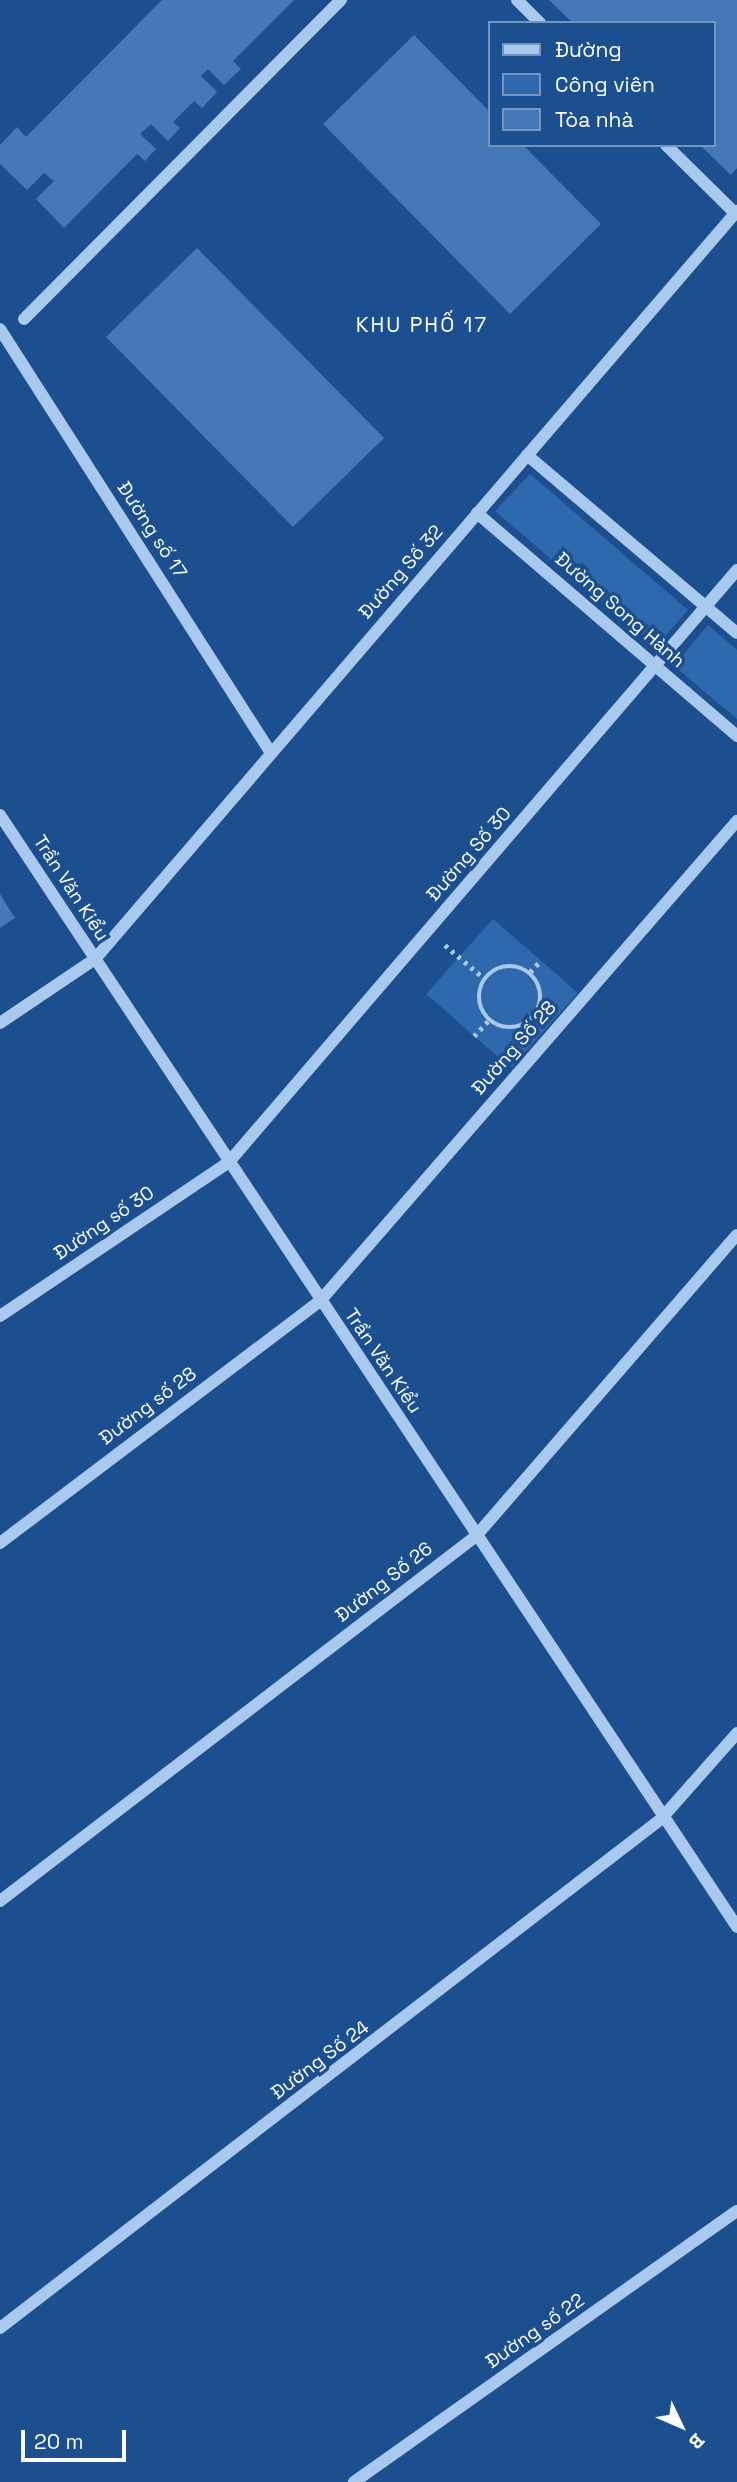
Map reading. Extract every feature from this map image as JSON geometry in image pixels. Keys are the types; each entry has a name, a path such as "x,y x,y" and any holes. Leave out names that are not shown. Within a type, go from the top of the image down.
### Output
{"street":[{"path":"24,319 341,0"},
{"path":"517,0 538,21"},
{"path":"668,147 736,212"},
{"name":"Đường Số 32","path":"94,958 736,212"},
{"name":"Đường số 17","path":"0,329 271,753"},
{"path":"527,455 737,634"},
{"name":"Đường Song Hành","path":"477,513 737,736"},
{"name":"Đường Số 30","path":"229,1162 657,667 737,570"},
{"name":"Trần Văn Kiểu","path":"0,815 661,1819 737,1927"},
{"name":"Đường Số 28","path":"320,1301 737,821"},
{"path":"0,1023 94,958"},
{"name":"Đường số 30","path":"0,1316 229,1162"},
{"name":"Đường Số 26","path":"0,1901 476,1536 737,1235"},
{"name":"Đường số 28","path":"0,1543 320,1301"},
{"path":"661,1819 737,1733"},
{"name":"Đường Số 24","path":"0,2328 661,1819"},
{"name":"Đường số 22","path":"354,2482 737,2211"}],"path":[{"path":"428,931 485,979"},
{"path":"530,972 541,960"},
{"path":"511,965 530,972 541,999 534,1017 516,1028 489,1020 479,999 485,979 511,965"},
{"path":"474,1036 489,1020"}],"green space":[{"path":"530,474 688,610 655,648 495,511"},
{"path":"708,625 737,650 737,719 674,666"},
{"path":"493,919 578,993 511,1068 426,994"}],"building":[{"path":"162,0 294,0 233,61 241,69 224,85 208,69 201,76 217,92 202,108 194,101 173,122 180,128 168,141 151,124 140,134 156,149 145,161 137,154 64,228 36,199 54,181 44,173 27,190 0,164 0,145 17,127 26,137"},
{"path":"549,0 737,0 737,168 731,175 702,147 716,147 716,21 571,21"},
{"path":"414,35 489,111 489,147 525,147 601,224 510,314 323,124"},
{"path":"197,248 384,438 293,527 106,337"},
{"path":"0,894 15,918 0,928"}],"district":[{"name":"KHU PHỐ 17","path":"422,325"}]}
